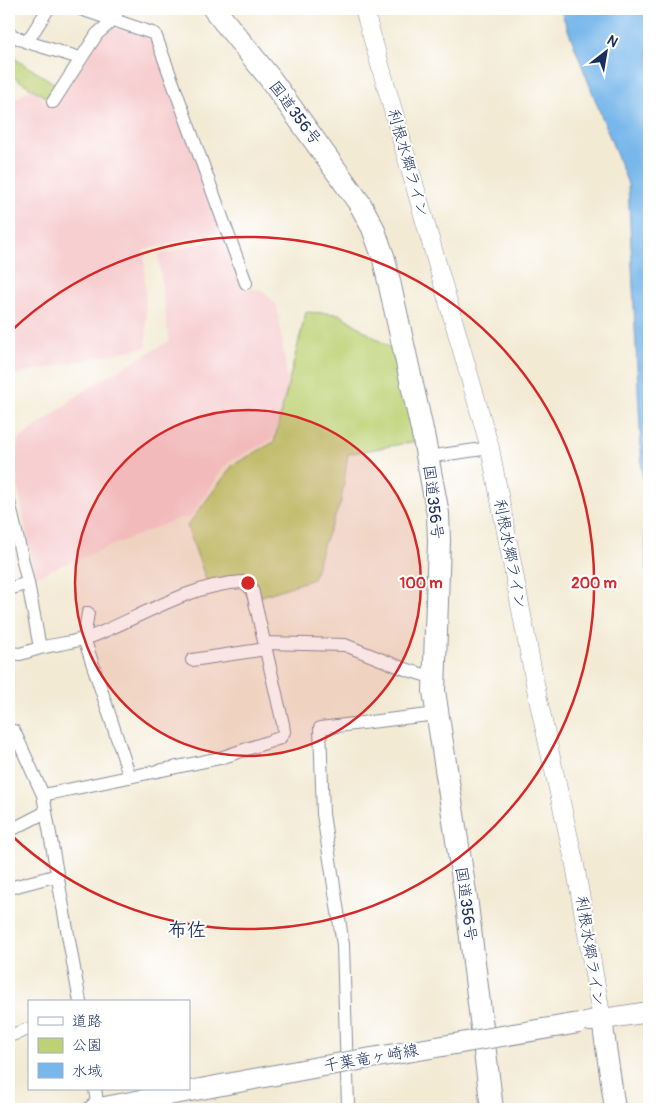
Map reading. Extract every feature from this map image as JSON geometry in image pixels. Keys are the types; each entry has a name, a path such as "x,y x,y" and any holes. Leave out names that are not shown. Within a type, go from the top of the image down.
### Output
{"highway":[{"name":"国道356号","path":"214,9 324,152 360,204 373,228 384,260 395,304 438,514 439,541 434,678 437,714 468,904 492,1109"}],"main road":[{"name":"利根水郷ライン","path":"364,9 490,448 538,699 609,1019 616,1109"},
{"name":"千葉竜ヶ崎線","path":"190,1088 649,1012"},
{"name":"千葉竜ヶ崎線","path":"96,1104 180,1090"}],"street":[{"path":"27,42 48,9"},
{"path":"81,9 116,14 155,34 246,283"},
{"path":"53,102 97,34 116,14"},
{"path":"9,34 27,42 80,58"},
{"path":"427,457 490,448"},
{"path":"9,502 28,583 40,648"},
{"path":"9,653 20,654 84,638 187,594 230,582 243,582 252,589 283,724 284,732 280,738 220,758 43,795"},
{"path":"9,589 28,583"},
{"path":"88,613 84,638 130,777"},
{"path":"192,660 265,646 346,644 406,669 434,678"},
{"path":"345,1109 348,1106 343,945 322,814 320,728 437,714"},
{"path":"14,731 43,795 80,1000"},
{"path":"9,831 46,812"},
{"path":"9,888 58,875"},
{"path":"9,1036 28,1029"}],"shaded area":[{"path":"112,28 143,34 155,43 222,231 144,250 147,347 13,375 9,360 9,103 30,89 36,90 44,100 55,106 102,36"},
{"path":"226,237 245,288 262,290 277,305 288,385 273,439 232,460 224,467 190,518 180,518 34,577 14,465 18,440 89,387 169,341 158,255"}],"green space":[{"path":"9,55 62,88 53,102 9,74"},
{"path":"306,312 339,314 398,353 417,441 348,454 341,502 324,543 313,579 250,600 240,583 209,588 187,526 233,465 274,442"}],"water":[{"path":"560,9 649,9 649,611 628,184"}],"district":[{"name":"布佐","path":"187,930"}]}
